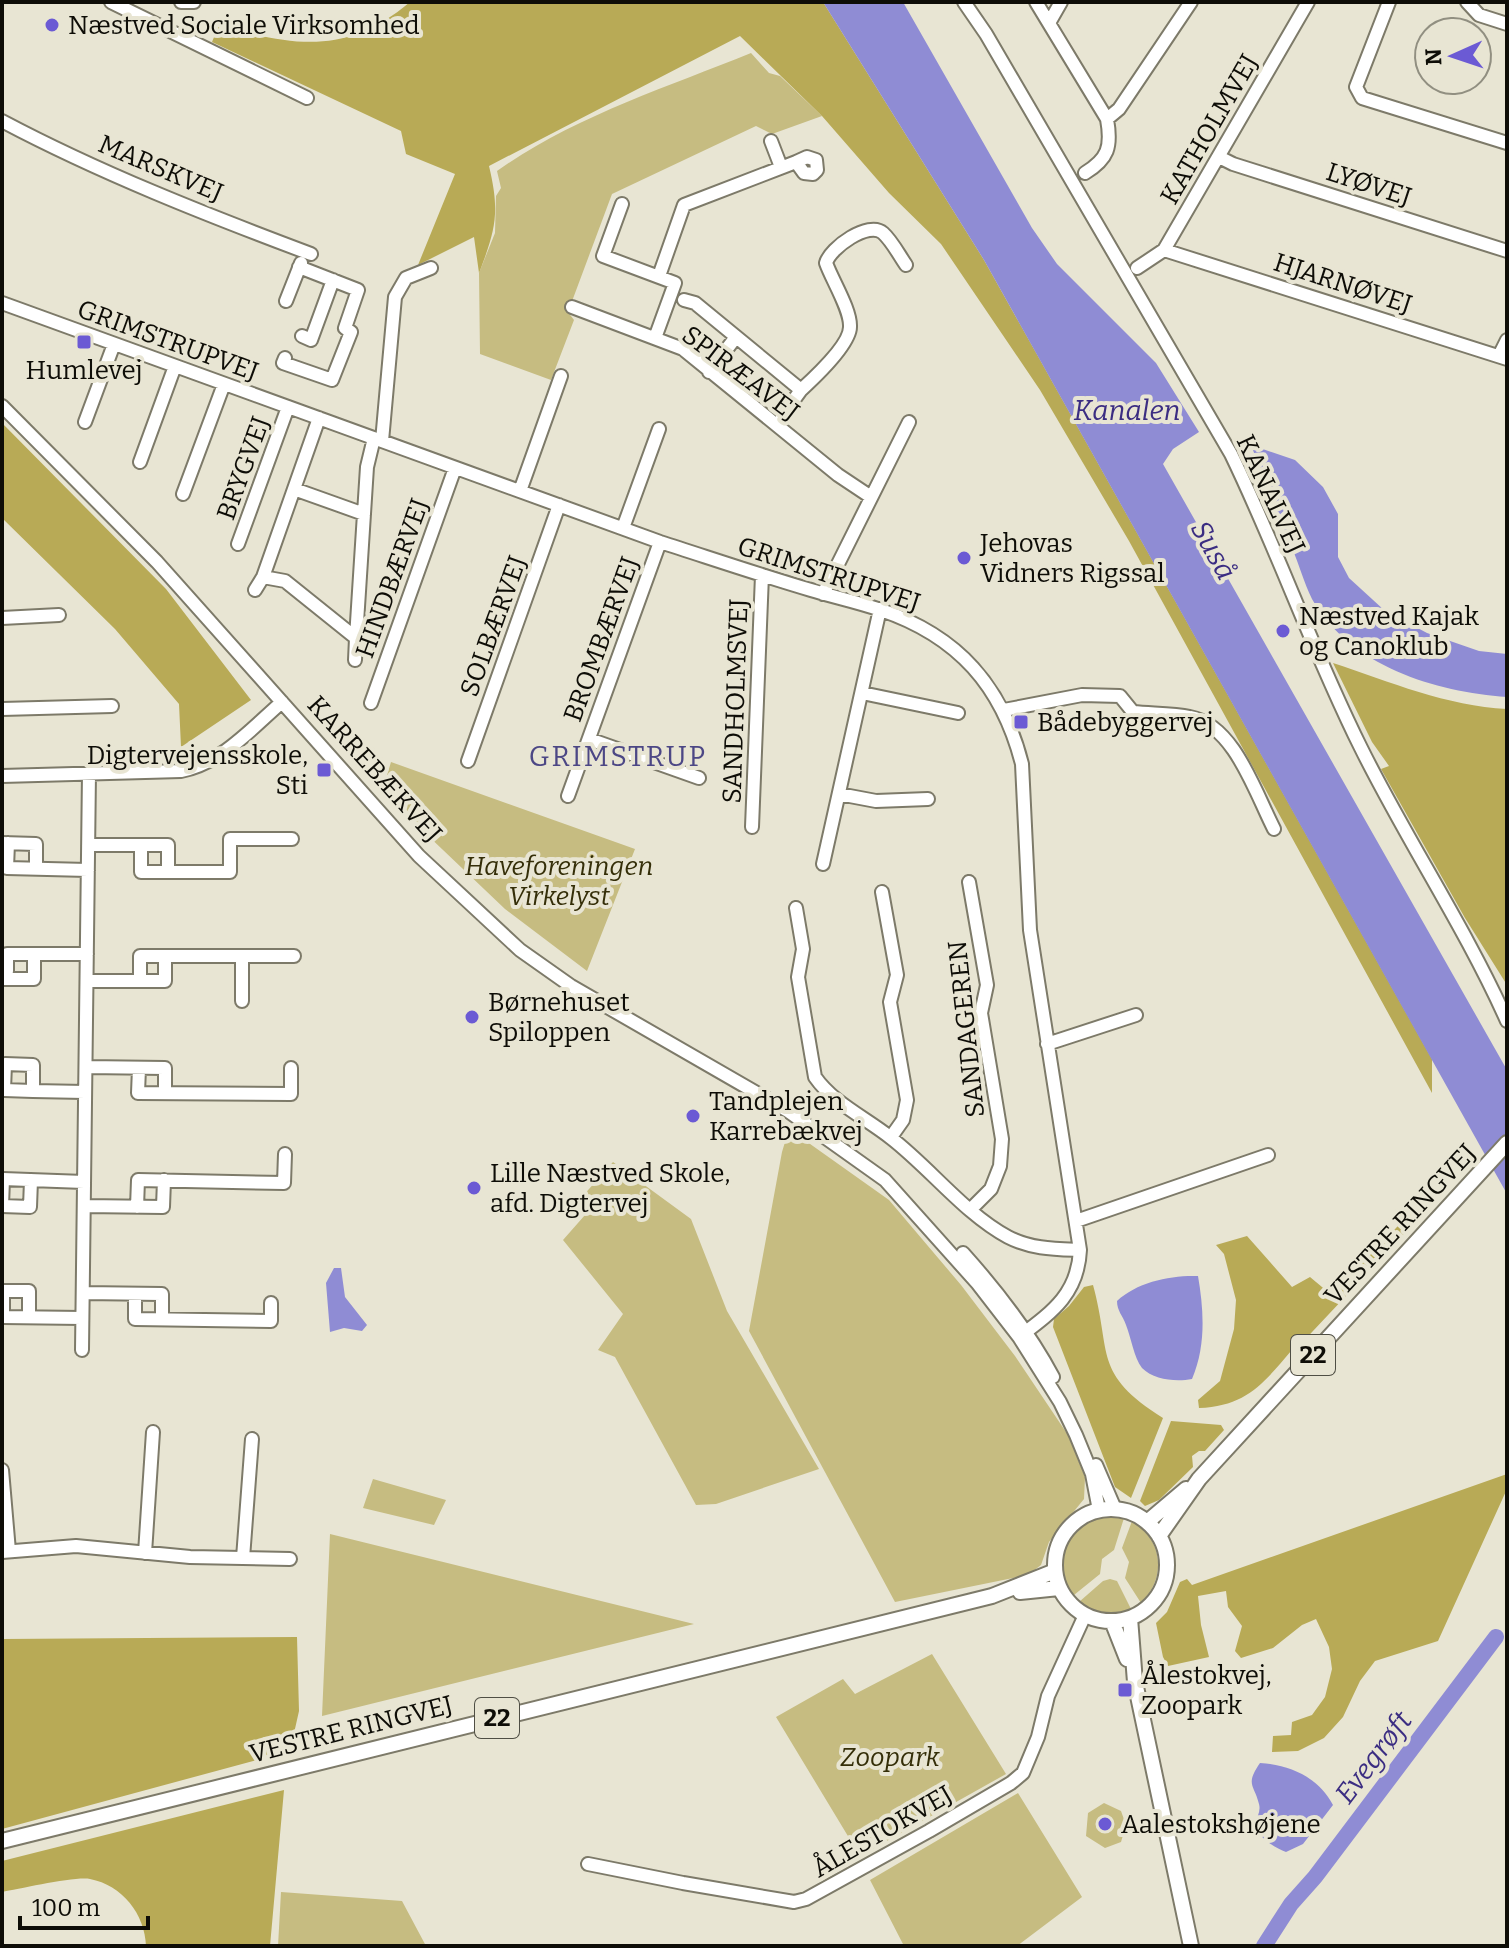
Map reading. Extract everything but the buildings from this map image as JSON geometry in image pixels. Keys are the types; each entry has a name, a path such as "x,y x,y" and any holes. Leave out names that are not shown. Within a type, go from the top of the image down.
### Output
{"main road":[{"name":"VESTRE RINGVEJ","path":"1159,1536 1199,1479 1507,1143"},
{"name":"VESTRE RINGVEJ","path":"1147,1522 1199,1479"},
{"path":"1115,1509 1137,1515 1147,1522 1159,1536 1167,1560 1164,1584 1150,1605 1130,1618 1112,1621 1085,1615 1070,1604 1059,1588 1055,1559 1062,1537 1078,1519 1099,1510 1115,1509"},
{"name":"VESTRE RINGVEJ","path":"992,1596 1055,1571"},
{"name":"VESTRE RINGVEJ","path":"2,1841 992,1596 1059,1588"},
{"path":"1130,1618 1135,1682 1191,1946"},
{"path":"1112,1621 1135,1682"}],"street":[{"path":"111,2 307,98"},
{"path":"181,2 194,2"},
{"name":"KANALVEJ","path":"964,2 994,48 1231,454 1261,517 1316,655 1360,747 1485,973 1507,1021"},
{"path":"1036,2 1107,119 1106,157 1085,173"},
{"path":"1049,23 1061,2"},
{"path":"1107,119 1119,109 1191,2"},
{"name":"KATHOLMVEJ","path":"1137,268 1164,250 1308,2"},
{"path":"1389,2 1356,87 1362,98 1507,143"},
{"path":"1467,2 1479,15 1507,24"},
{"name":"MARSKVEJ","path":"2,121 38,140 308,252 286,301"},
{"path":"771,141 781,167"},
{"name":"LYØVEJ","path":"1219,157 1507,251"},
{"path":"659,276 684,205 796,162"},
{"path":"622,204 603,256 675,283 655,338"},
{"path":"782,416 801,390 810,385 847,340 851,328 826,263 833,250 868,229 876,229 883,233 906,265"},
{"name":"HJARNØVEJ","path":"1164,250 1503,357"},
{"path":"285,358 283,363 332,380 351,332 345,328 358,290 299,267"},
{"path":"355,660 367,467 378,439 395,297 406,278 431,268"},
{"path":"302,336 311,340 333,280"},
{"path":"684,300 695,303 801,390"},
{"name":"GRIMSTRUPVEJ","path":"2,303 660,542 880,609 937,636 960,653 988,684 1004,710 1016,738 1022,764 1030,930 1080,1250 1079,1268 1073,1284 1054,1309 1023,1334"},
{"name":"SPIRÆAVEJ","path":"572,307 683,349 838,475 871,497"},
{"path":"709,372 736,337"},
{"path":"1503,357 1507,340"},
{"path":"85,422 114,344"},
{"path":"140,462 175,366"},
{"path":"520,491 561,376"},
{"path":"183,494 224,384"},
{"name":"KARREBÆKVEJ","path":"2,406 157,562 419,856 520,950 571,986 788,1111 885,1180 938,1227 989,1282 1065,1399 1115,1509"},
{"name":"BRYGVEJ","path":"238,544 288,407"},
{"path":"255,590 263,577 319,418"},
{"path":"823,594 909,422"},
{"path":"623,528 659,429"},
{"name":"HINDBÆRVEJ","path":"371,703 455,468"},
{"path":"294,489 364,514"},
{"name":"SOLBÆRVEJ","path":"468,761 559,505"},
{"name":"BROMBÆRVEJ","path":"568,796 660,542"},
{"name":"SANDHOLMSVEJ","path":"752,827 762,575"},
{"path":"263,577 285,581 356,638"},
{"path":"823,864 880,609"},
{"path":"2,618 59,615"},
{"path":"862,693 958,713"},
{"path":"1004,710 1082,695 1120,696 1133,712 1192,717 1213,725 1230,742 1274,829"},
{"path":"2,776 197,768 230,748 282,702"},
{"path":"2,709 112,706"},
{"path":"589,739 699,778"},
{"path":"82,1350 89,773"},
{"path":"839,794 876,801 928,799"},
{"path":"141,845 141,872 230,872 230,839 292,839"},
{"path":"36,869 36,844 5,843 7,868 36,869 88,870"},
{"path":"88,845 168,845 168,872"},
{"name":"SANDAGEREN","path":"969,882 987,985 981,1013 1002,1139 1000,1166 991,1189 970,1210"},
{"path":"882,892 897,975 890,1002 907,1100 903,1120 891,1137"},
{"path":"796,908 803,949 798,977 815,1077 823,1088 891,1137 970,1210 1011,1239 1034,1247 1080,1250"},
{"path":"34,954 87,954"},
{"path":"140,981 140,956 294,956"},
{"path":"87,981 165,981 165,956"},
{"path":"242,956 242,1001"},
{"path":"1047,1044 1136,1015"},
{"path":"86,1067 165,1068 165,1093"},
{"path":"139,1068 138,1093 291,1094 291,1068"},
{"path":"33,1091 85,1092"},
{"path":"137,1207 138,1180 284,1183 285,1154"},
{"path":"1076,1221 1268,1155"},
{"path":"31,1180 84,1182"},
{"path":"84,1206 163,1207 164,1180"},
{"name":"KARREBÆKVEJ","path":"885,1180 1023,1334 1076,1435 1092,1474 1099,1510"},
{"path":"83,1293 162,1294 162,1319"},
{"path":"135,1294 135,1319 271,1321 271,1303"},
{"path":"29,1317 82,1318"},
{"path":"145,1553 153,1432"},
{"path":"243,1558 252,1439"},
{"path":"2,1470 6,1552 76,1546 145,1553 290,1559"},
{"name":"ÅLESTOKVEJ","path":"588,1864 780,1900 794,1902 806,1899 929,1831 1023,1773 1038,1737 1048,1696 1085,1615"}],"green space":[{"path":"751,53 769,73 780,76 822,116 772,134 756,126 612,194 568,312 574,320 551,380 480,354 479,273 495,233 496,196 501,188 497,171 588,119"},
{"name":"Haveforeningen Virkelyst","path":"391,762 635,849 587,971 505,909 422,830 385,782"},
{"path":"789,1129 889,1200 961,1285 1015,1356 1068,1435 1085,1477 1084,1499 1049,1542 1041,1565 1028,1575 895,1602 749,1331"},
{"path":"613,1162 691,1219 727,1311 819,1469 716,1504 696,1505 615,1357 598,1350 623,1314 563,1240 585,1215 581,1198"},
{"path":"373,1479 446,1500 434,1525 363,1508"},
{"path":"1108,1516 1124,1518 1114,1550 1102,1559 1100,1574 1074,1595 1071,1594 1062,1569 1066,1544 1082,1526"},
{"path":"1132,1521 1150,1538 1158,1559 1155,1582 1141,1603 1125,1578 1129,1562 1122,1548"},
{"path":"330,1534 694,1624 322,1716"},
{"path":"1103,1581 1117,1581 1131,1609 1104,1613 1079,1602"},
{"name":"Zoopark","path":"932,1654 1006,1774 860,1856 776,1717 843,1679 855,1694"},
{"path":"1018,1793 1082,1897 1017,1946 904,1946 870,1880"},
{"path":"1104,1803 1121,1811 1126,1825 1121,1842 1105,1848 1086,1836 1088,1813"},
{"path":"281,1892 402,1901 426,1946 278,1946"}],"shaded area":[{"path":"410,2 823,2 984,260 1432,1059 1432,1093 1129,541 1040,390 941,244 889,193 822,116 740,36 489,166 494,220 479,273 474,237 418,265 455,174 406,154 401,131 212,42 219,25 296,41 341,39 364,31"},
{"path":"2,423 166,589 251,700 181,747 179,704 115,629 2,518"},
{"path":"1333,663 1441,698 1507,709 1507,985 1465,918 1381,769 1389,766 1372,742"},
{"path":"1414,1209 1424,1213 1262,1383 1229,1403 1199,1408 1198,1400 1220,1381 1234,1329 1236,1300 1224,1254 1216,1245 1247,1236 1292,1287 1310,1277 1328,1292"},
{"path":"1093,1285 1108,1360 1115,1374 1140,1402 1163,1418 1131,1498 1115,1487 1053,1327 1054,1319 1084,1287"},
{"path":"1171,1421 1221,1425 1224,1430 1205,1451 1192,1456 1193,1467 1159,1500 1145,1506 1140,1501"},
{"path":"1507,1474 1507,1489 1438,1641 1375,1661 1360,1681 1343,1717 1324,1738 1298,1751 1272,1752 1273,1736 1291,1735 1292,1722 1312,1715 1325,1697 1332,1669 1329,1647 1316,1619 1302,1625 1273,1648 1241,1658 1235,1651 1242,1626 1228,1607 1226,1591 1198,1596 1209,1657 1168,1666 1163,1657 1156,1623 1167,1612 1180,1582 1187,1579 1192,1585"},
{"path":"297,1637 299,1711 290,1751 2,1829 2,1639"},
{"path":"284,1790 270,1946 146,1946 141,1923 130,1903 102,1882 90,1879 60,1881 2,1892 2,1861"}],"water":[{"name":"Kanalen","path":"823,2 903,2 1032,228 1057,264 1156,363 1199,432 1173,449 1163,464 1507,1070 1507,1194 984,260"},
{"name":"Suså","path":"1251,445 1295,460 1323,487 1338,514 1338,557 1349,578 1384,610 1427,633 1479,651 1507,654 1507,697 1452,689 1424,681 1371,658 1348,642 1328,622 1309,593"},
{"path":"334,1268 341,1268 345,1297 367,1325 362,1331 344,1328 330,1332 326,1283"},
{"path":"1198,1276 1202,1328 1197,1367 1192,1379 1159,1378 1139,1364 1117,1301 1134,1289 1155,1281"},
{"path":"1260,1763 1282,1766 1302,1774 1327,1795 1333,1805 1303,1844 1286,1852 1267,1841 1257,1828 1259,1807 1252,1780"}],"waterway":[{"name":"Evegrøft","path":"1264,1946 1291,1904 1315,1877 1496,1637"}],"place":[{"name":"Næstved Sociale Virksomhed","path":"52,25"},
{"name":"Humlevej","path":"84,342"},
{"name":"Jehovas Vidners Rigssal","path":"964,558"},
{"name":"Næstved Kajak og Canoklub","path":"1283,631"},
{"name":"Bådebyggervej","path":"1021,722"},
{"name":"Digtervejensskole, Sti","path":"324,770"},
{"name":"Børnehuset Spiloppen","path":"472,1017"},
{"name":"Tandplejen Karrebækvej","path":"693,1116"},
{"name":"Lille Næstved Skole, afd. Digtervej","path":"474,1188"},
{"name":"Ålestokvej, Zoopark","path":"1125,1690"},
{"name":"Aalestokshøjene","path":"1105,1824"}],"district":[{"name":"GRIMSTRUP","path":"618,756"}]}
